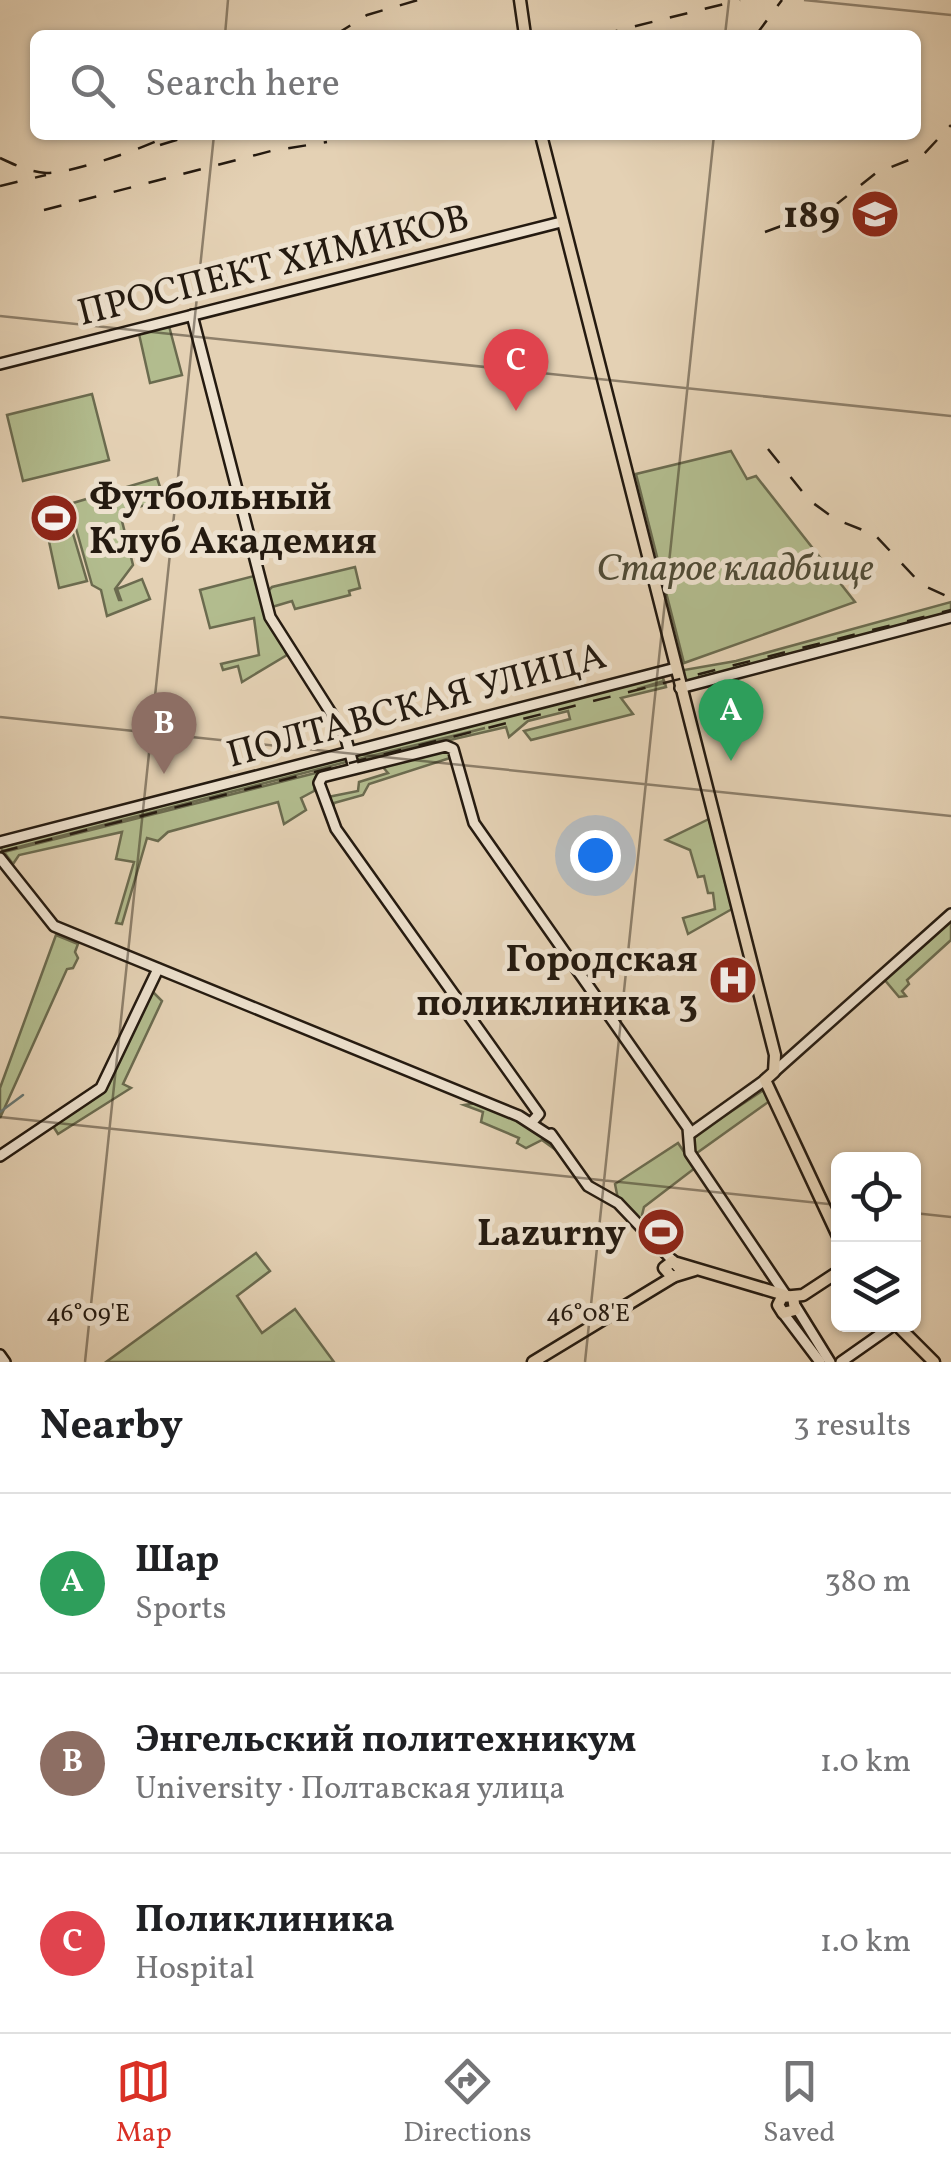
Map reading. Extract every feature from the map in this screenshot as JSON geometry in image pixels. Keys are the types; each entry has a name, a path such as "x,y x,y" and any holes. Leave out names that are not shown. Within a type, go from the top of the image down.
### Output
{"main road":[{"path":"519,0 523,30"},
{"path":"540,140 771,1056 770,1076 831,1220"},
{"path":"630,497 679,688"},
{"path":"534,1362 658,1282 672,1268 697,1270 741,1282 787,1300"},
{"path":"787,1300 831,1276"},
{"path":"754,1286 787,1300"},
{"path":"904,1332 934,1362"}],"street":[{"name":"ПРОСПЕКТ ХИМИКОВ","path":"0,364 560,222"},
{"path":"192,315 270,617 345,735 354,768"},
{"path":"679,688 951,617"},
{"name":"ПОЛТАВСКАЯ УЛИЦА","path":"0,842 672,669"},
{"name":"ПОЛТАВСКАЯ УЛИЦА","path":"516,1082 336,829 318,783 324,776 450,746 474,823 691,1133"},
{"path":"0,858 54,926 534,1119"},
{"path":"830,1362 690,1153 691,1133 770,1076 951,914"},
{"path":"0,1153 105,1082 156,968"},
{"path":"516,1082 534,1119 588,1186 618,1202 672,1268"},
{"path":"516,1082 534,1119"},
{"path":"520,1116 526,1106"},
{"path":"741,1282 758,1278 763,1266"},
{"path":"787,1300 820,1362"},
{"path":"841,1362 884,1332"},
{"path":"0,1355 5,1362"}],"green space":[{"path":"169,326 182,375 150,383 139,334"},
{"path":"92,394 109,460 23,481 7,415"},
{"name":"Старое кладбище","path":"731,451 747,479 756,476 855,602 684,663 636,474"},
{"path":"157,478 164,499 120,513 133,565 115,589 121,600 117,589 142,579 150,599 107,616 101,590 92,585 75,525 71,527 87,581 59,588 47,532 39,534 34,512 70,503 74,519 73,503"},
{"path":"355,567 360,588 349,591 350,595 295,609 292,601 272,607 272,614 266,593 272,587"},
{"path":"258,575 267,613 287,655 242,682 238,666 223,670 221,664 259,655 254,618 210,628 200,590"},
{"path":"951,602 951,616 684,685 684,670 736,661"},
{"path":"661,672 664,681 637,689 665,683 666,687 621,698 633,714 531,740 524,731 570,719 568,711 528,721 509,737 506,727 355,762 485,728 355,760 356,753"},
{"path":"446,748 453,757 369,784 363,795 334,803 333,812 328,797 358,791 359,782 388,773 382,766"},
{"path":"346,756 350,761 3,851 0,847"},
{"path":"351,764 349,768 316,777 314,791 301,798 306,810 284,824 278,802 168,832 158,841 147,838 122,924 116,923 134,862 116,859 122,832 19,855 13,864 4,852"},
{"path":"709,819 732,909 688,934 683,918 715,909 713,893 708,893 704,876 698,877 690,850 666,840"},
{"path":"951,918 951,940 907,980 909,984 902,991 906,996 899,997 884,979"},
{"path":"56,935 78,944 78,958 73,968 67,969 0,1118 0,1088"},
{"path":"151,990 162,1001 123,1084 131,1088 58,1134 53,1126 106,1086"},
{"path":"765,1089 771,1100 694,1155 694,1136"},
{"path":"477,1103 545,1133 564,1156 542,1140 526,1148 517,1143 519,1138 481,1122 483,1112 464,1105"},
{"path":"678,1143 695,1168 644,1207 642,1215 653,1222 661,1240 656,1243 618,1199 615,1184"},
{"path":"256,1253 270,1271 237,1296 262,1333 295,1309 334,1362 106,1362"}],"waterway":[{"path":"0,1112 23,1095"}],"railway":[{"path":"343,30 367,15 418,0"},
{"path":"620,30 740,0"},
{"path":"760,30 782,0"},
{"path":"765,232 833,207 876,173 924,154 951,125"},
{"path":"0,158 34,171 57,172 109,159 158,140"},
{"path":"160,145 176,140"},
{"path":"44,210 271,151 327,142"},
{"path":"0,186 46,175"},
{"path":"768,449 809,500 835,519 875,535 922,585 951,598"},
{"path":"0,852 951,610"}],"place":[{"name":"189","path":"875,214"},
{"name":"Поликлиника","path":"516,411"},
{"name":"Футбольный Клуб Академия","path":"54,518"},
{"name":"Шар","path":"731,761"},
{"name":"Энгельский политехникум","path":"164,774"},
{"name":"Городская поликлиника 3","path":"733,980"},
{"name":"Lazurny","path":"661,1232"}]}
